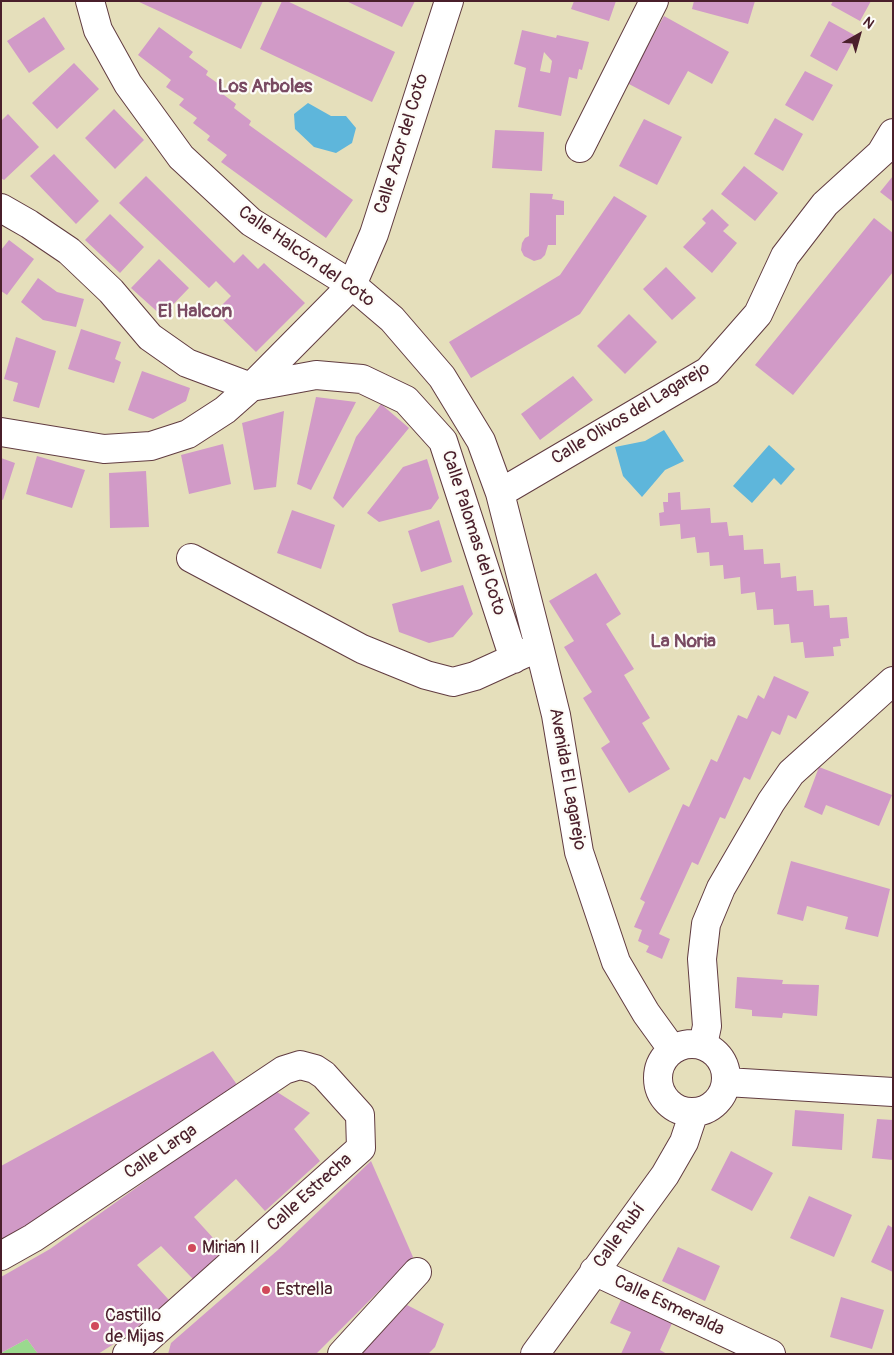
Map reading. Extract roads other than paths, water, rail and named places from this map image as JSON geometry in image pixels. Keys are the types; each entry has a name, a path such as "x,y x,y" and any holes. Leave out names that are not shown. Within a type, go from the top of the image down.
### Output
{"street":[{"name":"Calle Halcón del Coto","path":"90,1 98,30 128,84 181,157 250,222 352,286 392,319 442,377 481,441 500,493"},
{"name":"Calle Azor del Coto","path":"352,286 374,234 448,1"},
{"path":"580,148 654,1"},
{"name":"Calle Olivos del Lagarejo","path":"500,493 708,371 758,314 785,256 824,204 880,153 893,133"},
{"path":"1,208 69,251 111,291 150,337 187,364 252,387"},
{"name":"Calle Palomas del Coto","path":"1,432 104,449 151,446 188,434 225,410 252,387 352,286"},
{"name":"Calle Palomas del Coto","path":"252,387 316,375 362,379 406,400 443,441 514,659"},
{"name":"Avenida El Lagarejo","path":"500,493 556,715 579,852 616,962 646,1013 672,1049"},
{"path":"191,558 362,649 426,675 453,682 476,676 539,646"},
{"path":"703,1045 707,1026 702,959 706,924 721,888 771,802 791,773 893,681"},
{"path":"687,1044 703,1045 713,1051 721,1060 726,1070 723,1094 716,1103 706,1110 682,1111 672,1107 664,1099 659,1089 657,1078 659,1067 664,1057 672,1049 687,1044"},
{"name":"Calle Larga","path":"1,1256 33,1238 284,1070 300,1065 315,1069 324,1075"},
{"name":"Calle Estrecha","path":"136,1352 360,1148 360,1115 324,1075"},
{"path":"726,1082 893,1092"},
{"name":"Calle Rubí","path":"535,1354 665,1175 684,1142 694,1112"},
{"path":"342,1354 417,1272"},
{"name":"Calle Esmeralda","path":"594,1272 771,1354"}],"water":[{"path":"308,103 331,116 346,116 356,128 352,143 336,153 314,147 295,129 294,114"},
{"path":"664,430 684,461 665,470 642,497 623,476 615,447 645,441"},
{"path":"769,445 795,469 781,485 774,478 752,503 733,486"}],"place":[{"name":"Mirian II","path":"192,1248"},
{"name":"Estrella","path":"266,1290"},
{"name":"Castillo de Mijas","path":"95,1326"}],"district":[{"name":"Los Arboles","path":"265,87"},
{"name":"El Halcon","path":"195,312"},
{"name":"La Noria","path":"683,642"}]}
